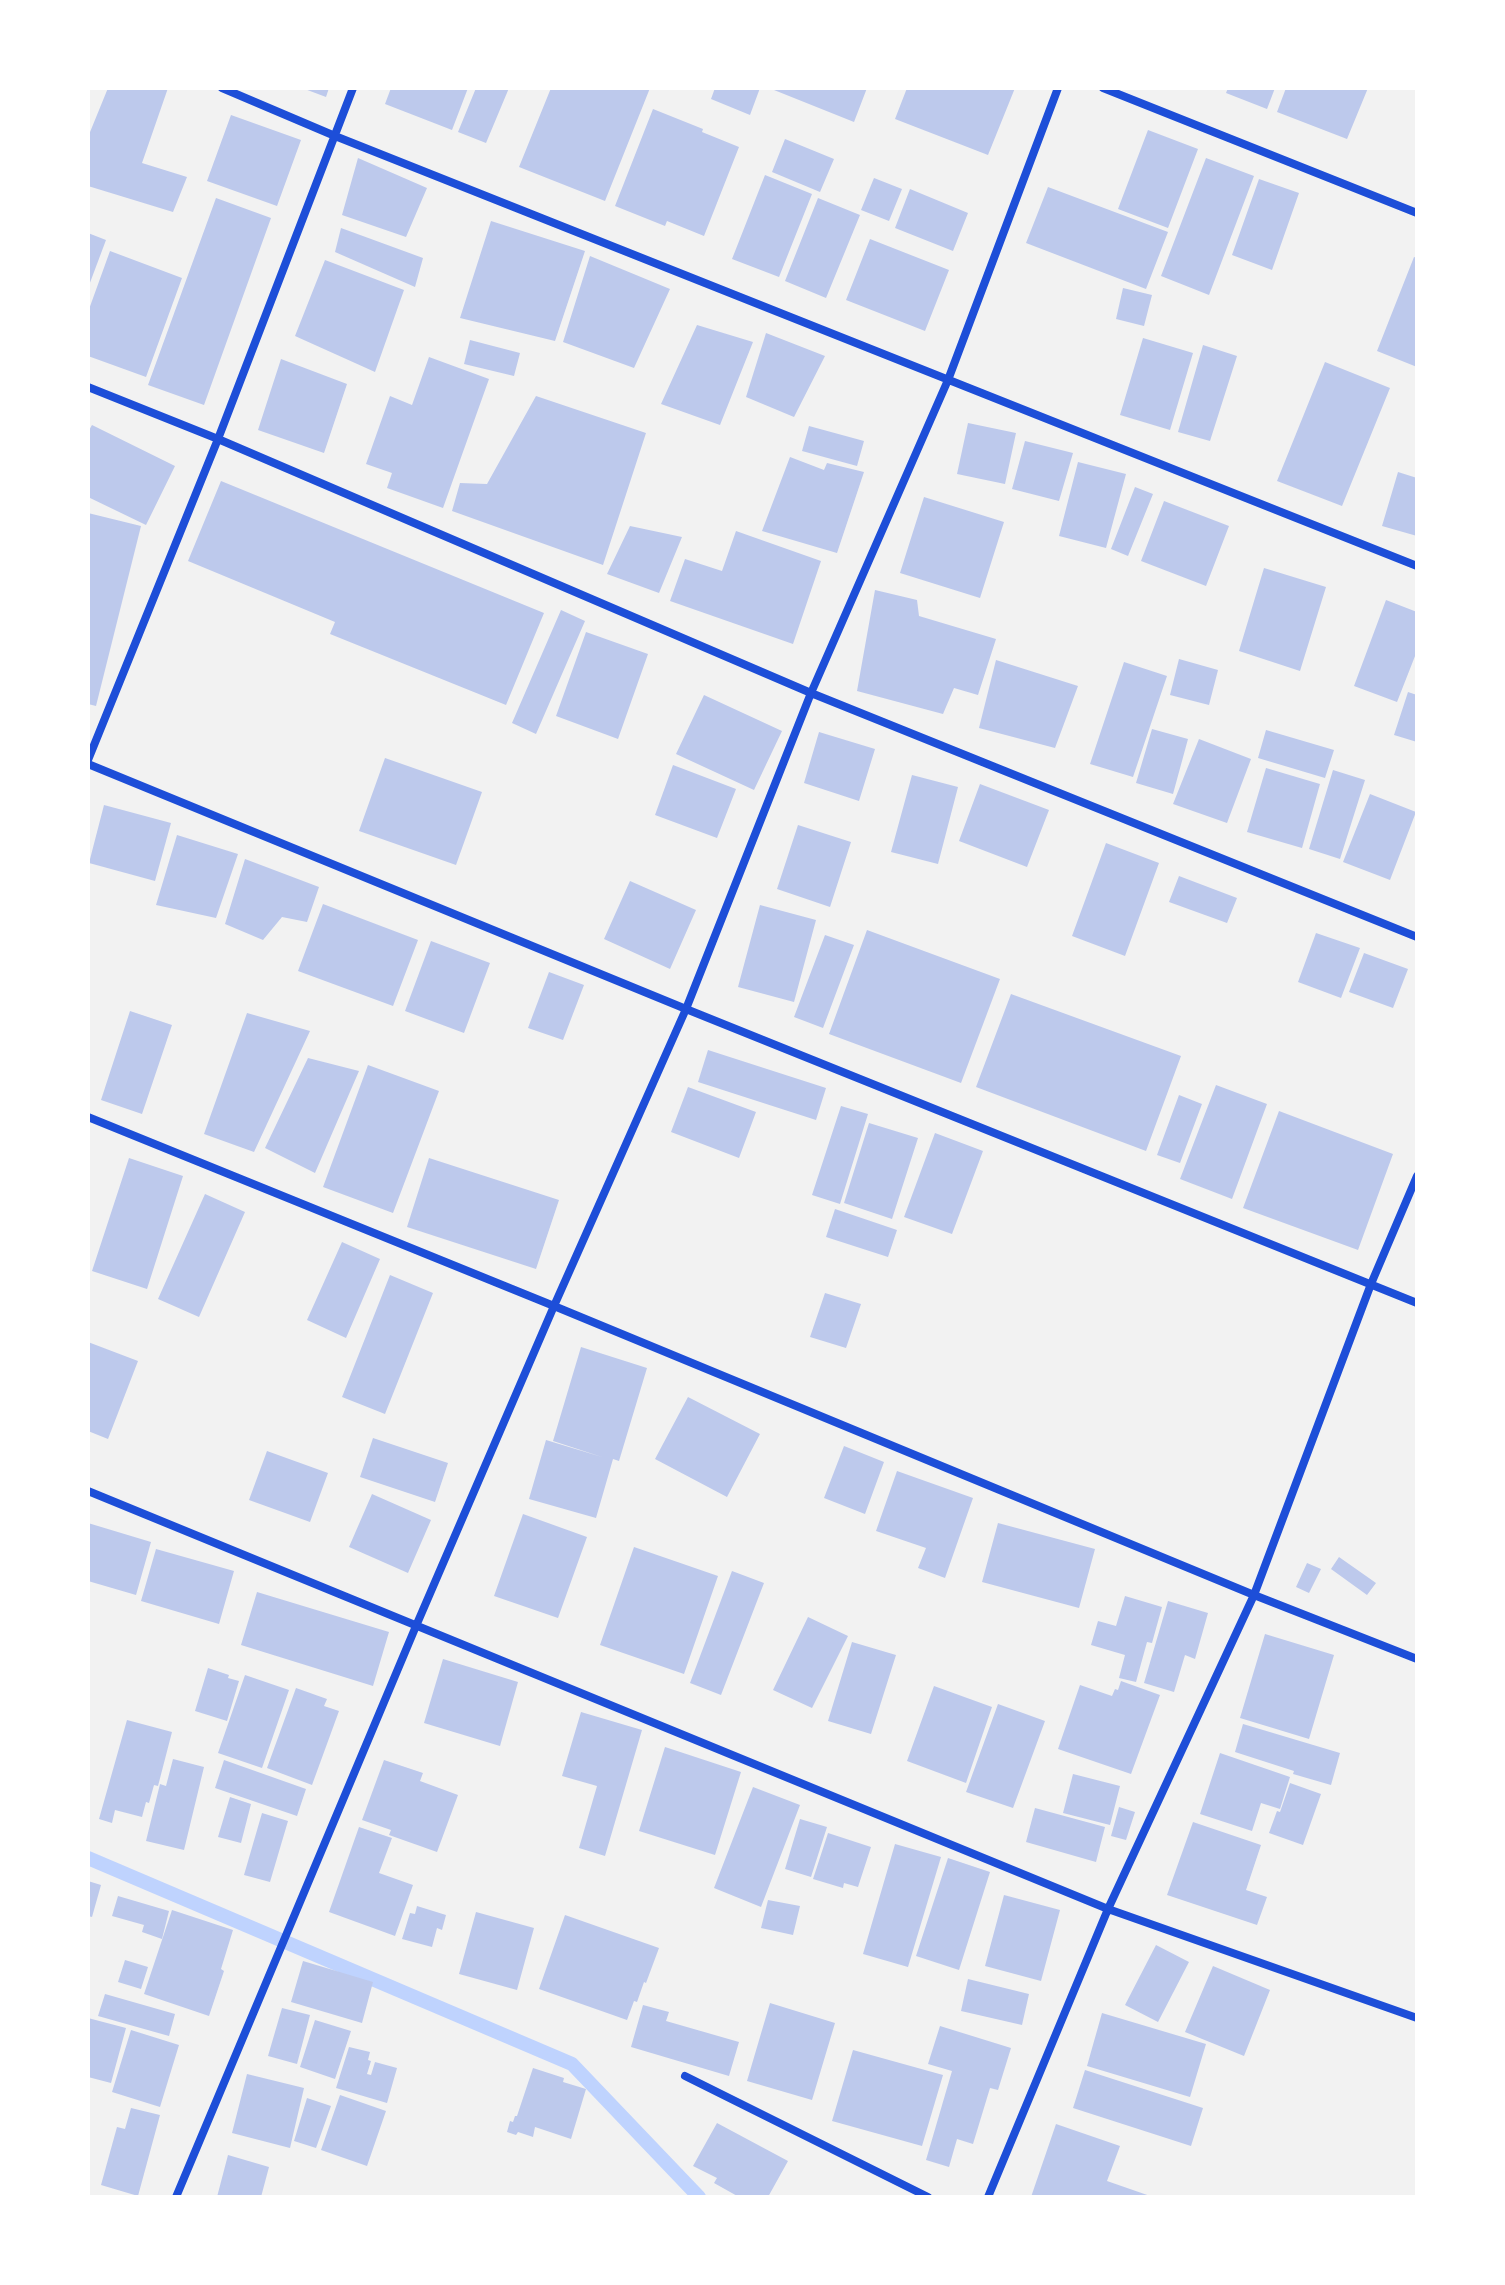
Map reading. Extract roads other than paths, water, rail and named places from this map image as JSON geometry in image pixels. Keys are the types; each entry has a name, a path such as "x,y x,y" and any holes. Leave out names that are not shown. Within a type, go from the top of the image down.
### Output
{"street":[{"path":"222,88 335,136 1417,566"},
{"path":"353,88 218,439 88,762 686,1009 1417,1303"},
{"path":"176,2197 416,1626 686,1009 811,693 948,380 1058,88"},
{"path":"1103,88 1417,213"},
{"path":"88,387 218,439 811,693 1417,937"},
{"path":"88,1117 1417,1659"},
{"path":"988,2197 1108,1909 1254,1595 1371,1284 1417,1176"},
{"path":"88,1491 1108,1909 1417,2018"},
{"path":"685,2076 928,2197"}],"waterway":[{"path":"88,1858 572,2064 699,2197"}]}
